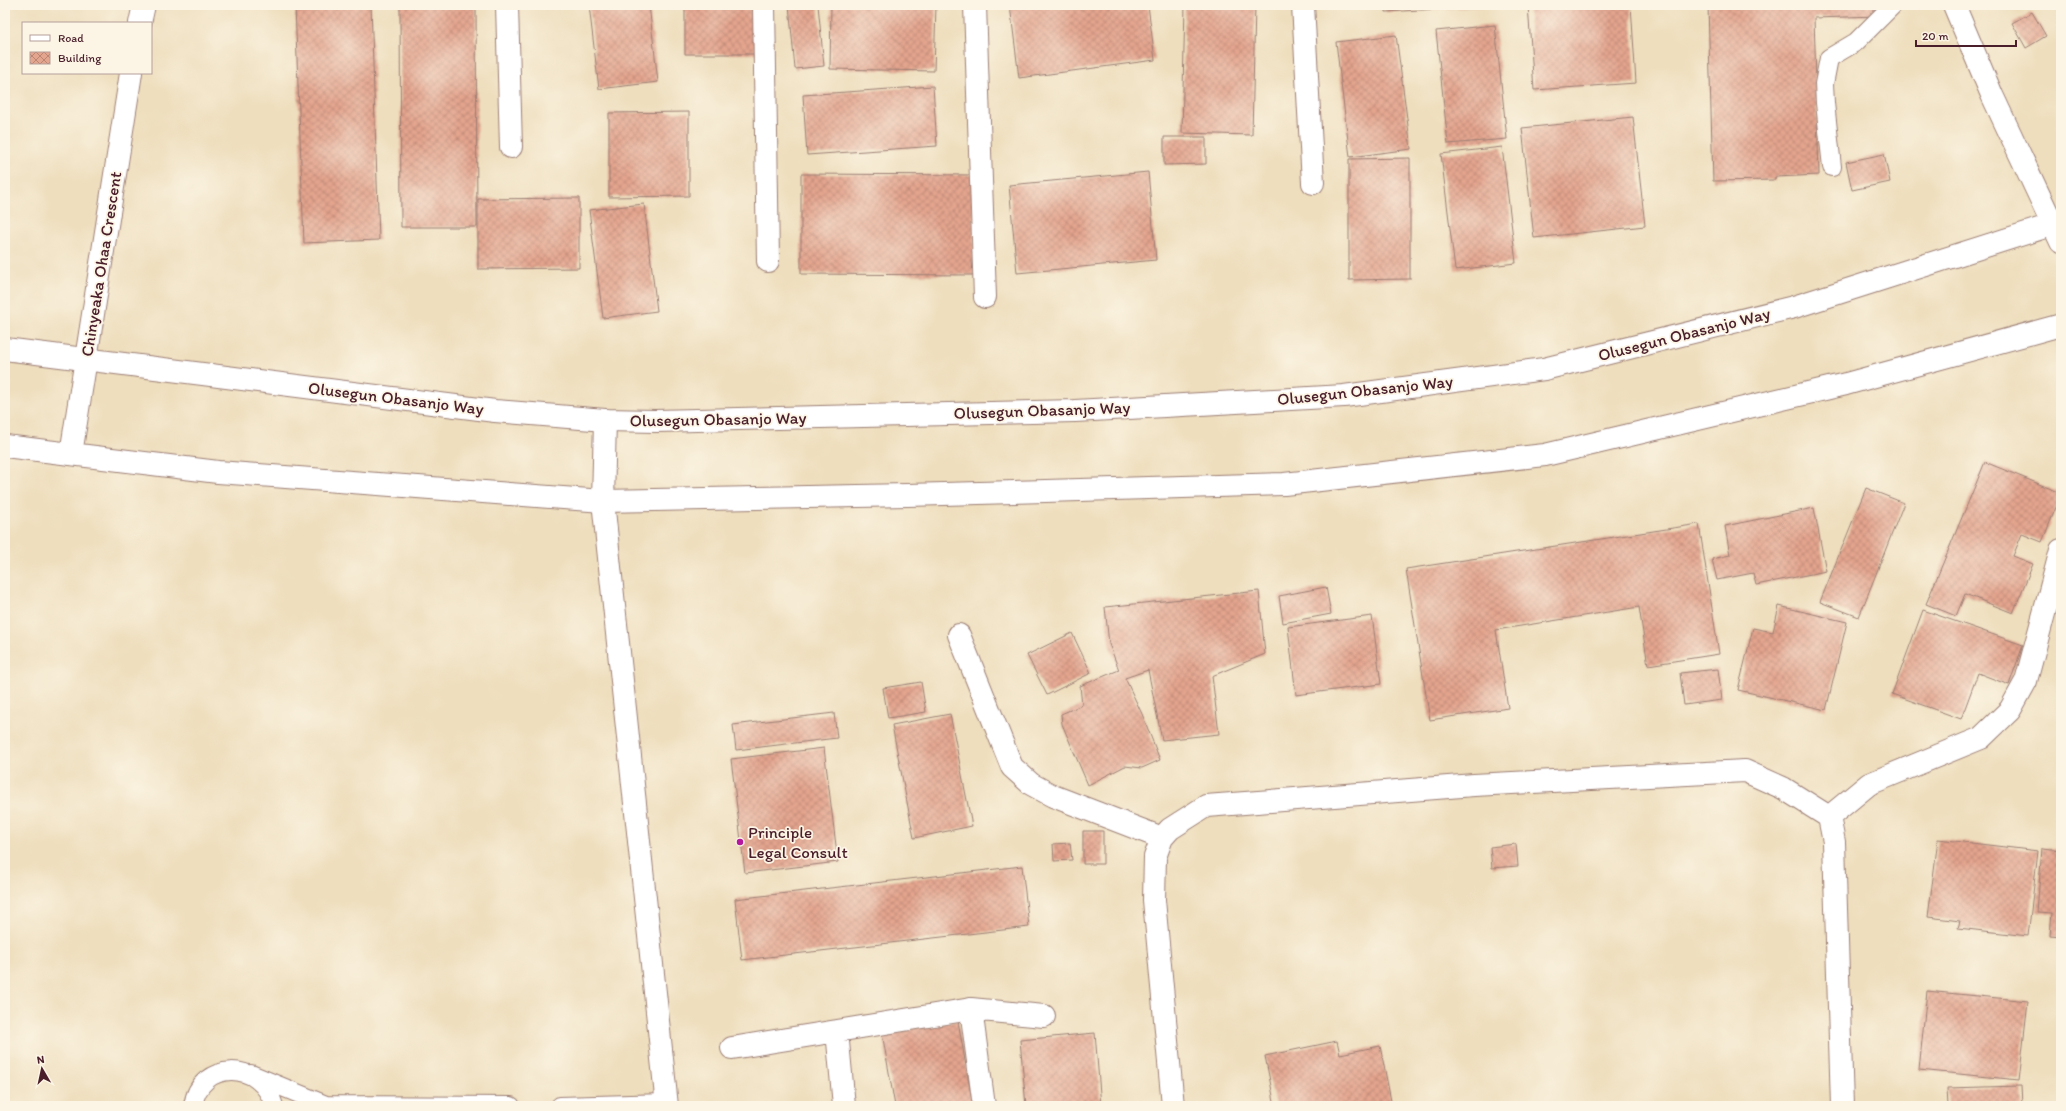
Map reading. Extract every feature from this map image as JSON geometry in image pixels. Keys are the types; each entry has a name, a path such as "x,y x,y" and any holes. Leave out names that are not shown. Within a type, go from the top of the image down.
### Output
{"street":[{"path":"140,22 144,5"},
{"path":"507,5 511,147"},
{"path":"764,5 768,261"},
{"path":"975,5 985,297"},
{"path":"1303,5 1313,183"},
{"path":"1954,5 2058,230"},
{"name":"Chinyeaka Ohaa Crescent","path":"72,454 131,74"},
{"name":"Olusegun Obasanjo Way","path":"5,349 495,411 605,420 656,421 1083,410 1344,396 1536,370 1794,307 2058,230"},
{"path":"5,446 218,472 603,501 908,496 1284,484 1545,454 1846,384 2032,335 2061,325"},
{"path":"605,420 603,501 666,1104"},
{"path":"1828,817 1869,784 1981,738 2010,710 2026,681 2061,550"},
{"path":"959,635 1012,767 1030,784 1053,796 1162,838"},
{"path":"1173,1106 1154,900 1155,857 1162,838 1170,829 1206,806 1474,786 1745,771 1783,788 1828,817 1834,842 1842,1106"},
{"path":"972,1008 984,1106"},
{"path":"732,1048 972,1008 1044,1016"},
{"path":"837,1031 844,1106"}],"lane":[{"path":"1832,167 1824,84 1829,58 1856,42 1893,5"},
{"path":"194,1106 201,1087 211,1078 224,1072 238,1071 252,1074 324,1105 511,1106"},
{"path":"252,1074 263,1083 271,1095 274,1106"},
{"path":"560,1106 666,1104"}],"building":[{"path":"295,5 371,5 379,240 304,243"},
{"path":"400,5 476,5 477,227 401,227"},
{"path":"589,5 649,5 658,82 599,89"},
{"path":"685,5 761,5 761,54 685,54"},
{"path":"789,5 818,5 824,66 795,69"},
{"path":"831,5 936,5 934,71 830,69"},
{"path":"1010,5 1148,5 1155,60 1019,78"},
{"path":"1185,5 1255,5 1252,135 1182,133"},
{"path":"1386,5 1488,5 1488,6 1386,12"},
{"path":"1528,5 1631,5 1636,83 1534,90"},
{"path":"1708,5 1878,5 1878,16 1814,18 1819,175 1775,177 1775,180 1713,181"},
{"path":"2032,12 2046,36 2026,48 2012,23"},
{"path":"1495,25 1507,139 1448,144 1436,31"},
{"path":"1396,35 1411,149 1350,157 1336,42"},
{"path":"933,86 937,146 807,155 803,95"},
{"path":"689,112 689,196 609,197 609,113"},
{"path":"1633,117 1645,226 1534,238 1522,128"},
{"path":"1164,137 1206,137 1206,164 1164,165"},
{"path":"1502,147 1516,263 1455,270 1441,154"},
{"path":"1884,154 1890,182 1852,190 1846,162"},
{"path":"1410,158 1410,279 1349,280 1349,159"},
{"path":"1148,172 1156,260 1017,273 1009,185"},
{"path":"801,174 974,175 974,275 801,274"},
{"path":"579,198 579,268 478,269 478,199"},
{"path":"644,204 657,311 603,318 589,210"},
{"path":"1985,462 2061,493 2061,495 2042,542 2022,534 2013,556 2033,564 2013,613 1965,594 1956,616 1926,604"},
{"path":"1866,488 1904,503 1859,617 1820,602"},
{"path":"1814,508 1826,571 1756,585 1753,573 1717,580 1712,559 1730,555 1725,526"},
{"path":"1699,524 1719,654 1648,665 1639,607 1496,630 1508,708 1430,720 1406,569"},
{"path":"1326,587 1331,614 1283,623 1279,596"},
{"path":"1259,591 1265,654 1212,676 1219,734 1162,740 1148,670 1125,678 1142,714 1160,760 1142,768 1125,766 1088,785 1062,724 1061,714 1082,705 1080,686 1119,670 1109,644 1105,607"},
{"path":"1779,606 1847,622 1826,710 1738,690 1753,628 1773,632"},
{"path":"1923,610 2023,645 2009,685 1978,673 1961,719 1892,694"},
{"path":"1372,616 1381,684 1296,695 1288,627"},
{"path":"1072,633 1091,673 1047,695 1027,655"},
{"path":"1718,669 1722,700 1684,705 1680,673"},
{"path":"921,682 926,712 888,718 883,688"},
{"path":"834,713 837,738 736,750 733,725"},
{"path":"950,714 972,826 914,838 892,725"},
{"path":"824,748 838,862 745,873 731,759"},
{"path":"1083,831 1103,831 1103,864 1083,864"},
{"path":"1938,839 2038,851 2028,936 1958,928 1960,921 1928,917"},
{"path":"1070,843 1072,860 1054,861 1053,844"},
{"path":"1516,844 1518,866 1492,868 1490,847"},
{"path":"2042,848 2061,850 2061,937 2050,936 2052,913 2037,912"},
{"path":"1022,866 1029,927 742,960 735,899"},
{"path":"1927,991 2028,1001 2019,1080 1919,1070"},
{"path":"958,1021 973,1106 895,1106 882,1033"},
{"path":"1095,1033 1101,1106 1026,1106 1020,1040"},
{"path":"1337,1041 1340,1054 1380,1046 1392,1106 1275,1106 1265,1056"},
{"path":"2021,1086 2022,1106 1948,1106 1947,1088"}],"place":[{"name":"Principle Legal Consult","path":"740,842"}]}
